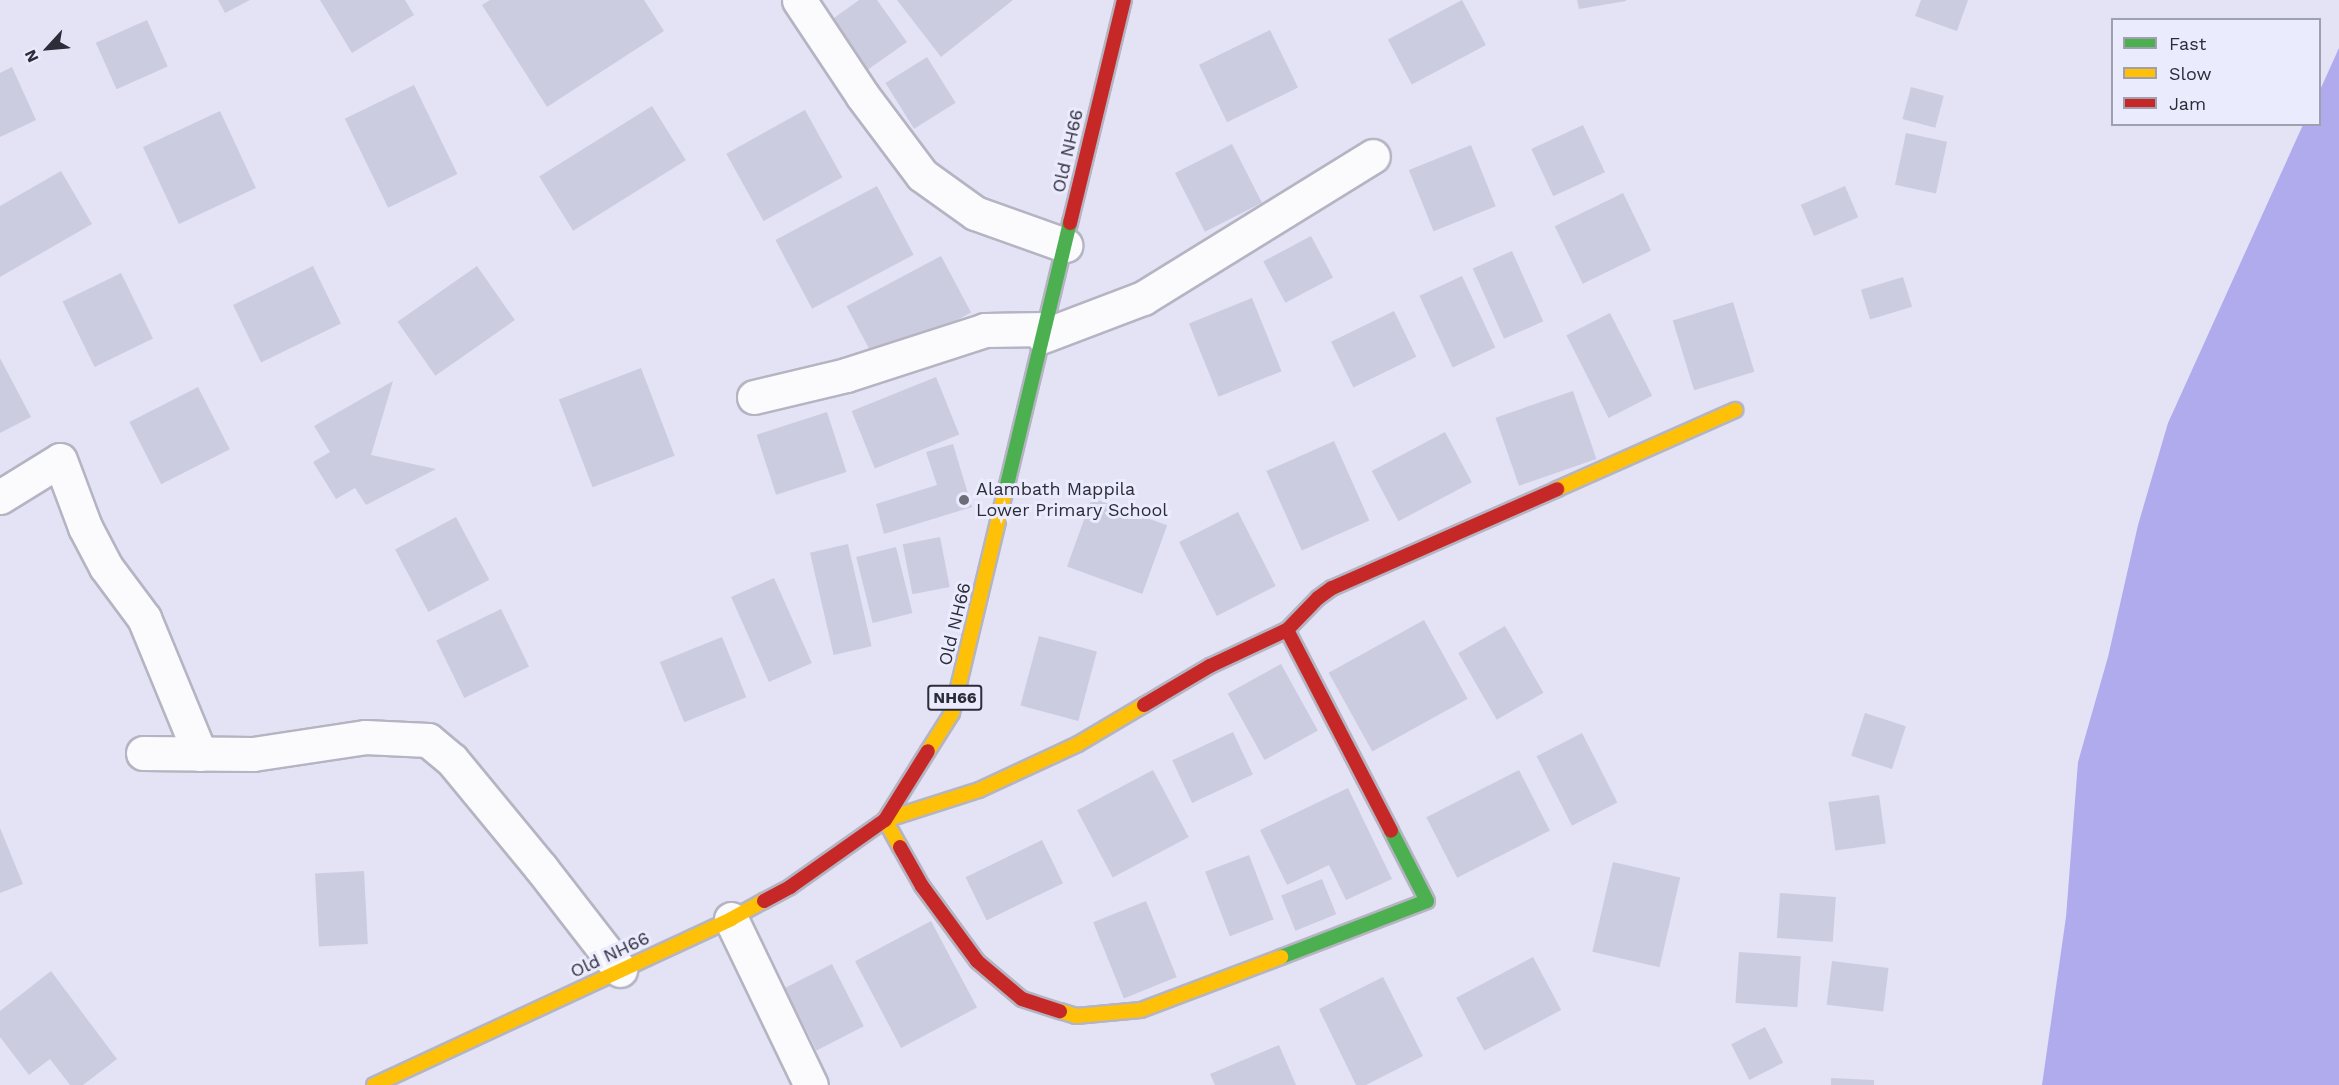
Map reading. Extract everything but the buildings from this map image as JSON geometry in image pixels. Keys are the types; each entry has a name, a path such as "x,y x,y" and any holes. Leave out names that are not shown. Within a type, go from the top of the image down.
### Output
{"street":[{"path":"799,0 862,95 922,175 975,213 1065,245"},
{"name":"Old NH66","path":"375,1085 731,919 790,887 885,820 952,713 1097,103 1124,0"},
{"path":"754,397 846,375 985,330 1044,332 1143,298 1373,156"},
{"path":"1287,630 1427,901 1141,1010 1076,1016 1022,999 977,961 921,886 885,820 979,790 1078,744 1210,666 1287,630 1318,597 1332,588 1735,410"},
{"path":"0,497 60,460 85,527 106,567 144,618 200,754"},
{"path":"143,753 253,754 365,737 428,740 452,760 541,868 620,970"},
{"path":"731,919 811,1085"}],"shaded area":[{"path":"2339,48 2339,1085 2042,1085 2066,917 2078,762 2108,657 2138,525 2168,423 2297,138 2303,126 2321,126 2321,88"}],"traffic: fast":[{"path":"1005,493 1070,223"},
{"path":"1281,957 1427,901 1391,831"}],"traffic: slow":[{"path":"1557,489 1735,410"},
{"path":"928,751 952,713 1005,493"},
{"path":"900,847 885,820 979,790 1078,744 1144,705"},
{"path":"374,1085 731,919 764,901"},
{"path":"1060,1011 1076,1016 1141,1010 1281,957"}],"traffic: jam":[{"path":"1070,223 1124,0"},
{"path":"1144,705 1210,666 1287,630 1318,598 1332,588 1557,489"},
{"path":"1287,630 1391,831"},
{"path":"764,901 790,887 885,820 928,751"},
{"path":"900,847 922,886 977,961 1022,999 1060,1011"}],"place":[{"name":"Alambath Mappila Lower Primary School","path":"964,500"}]}
